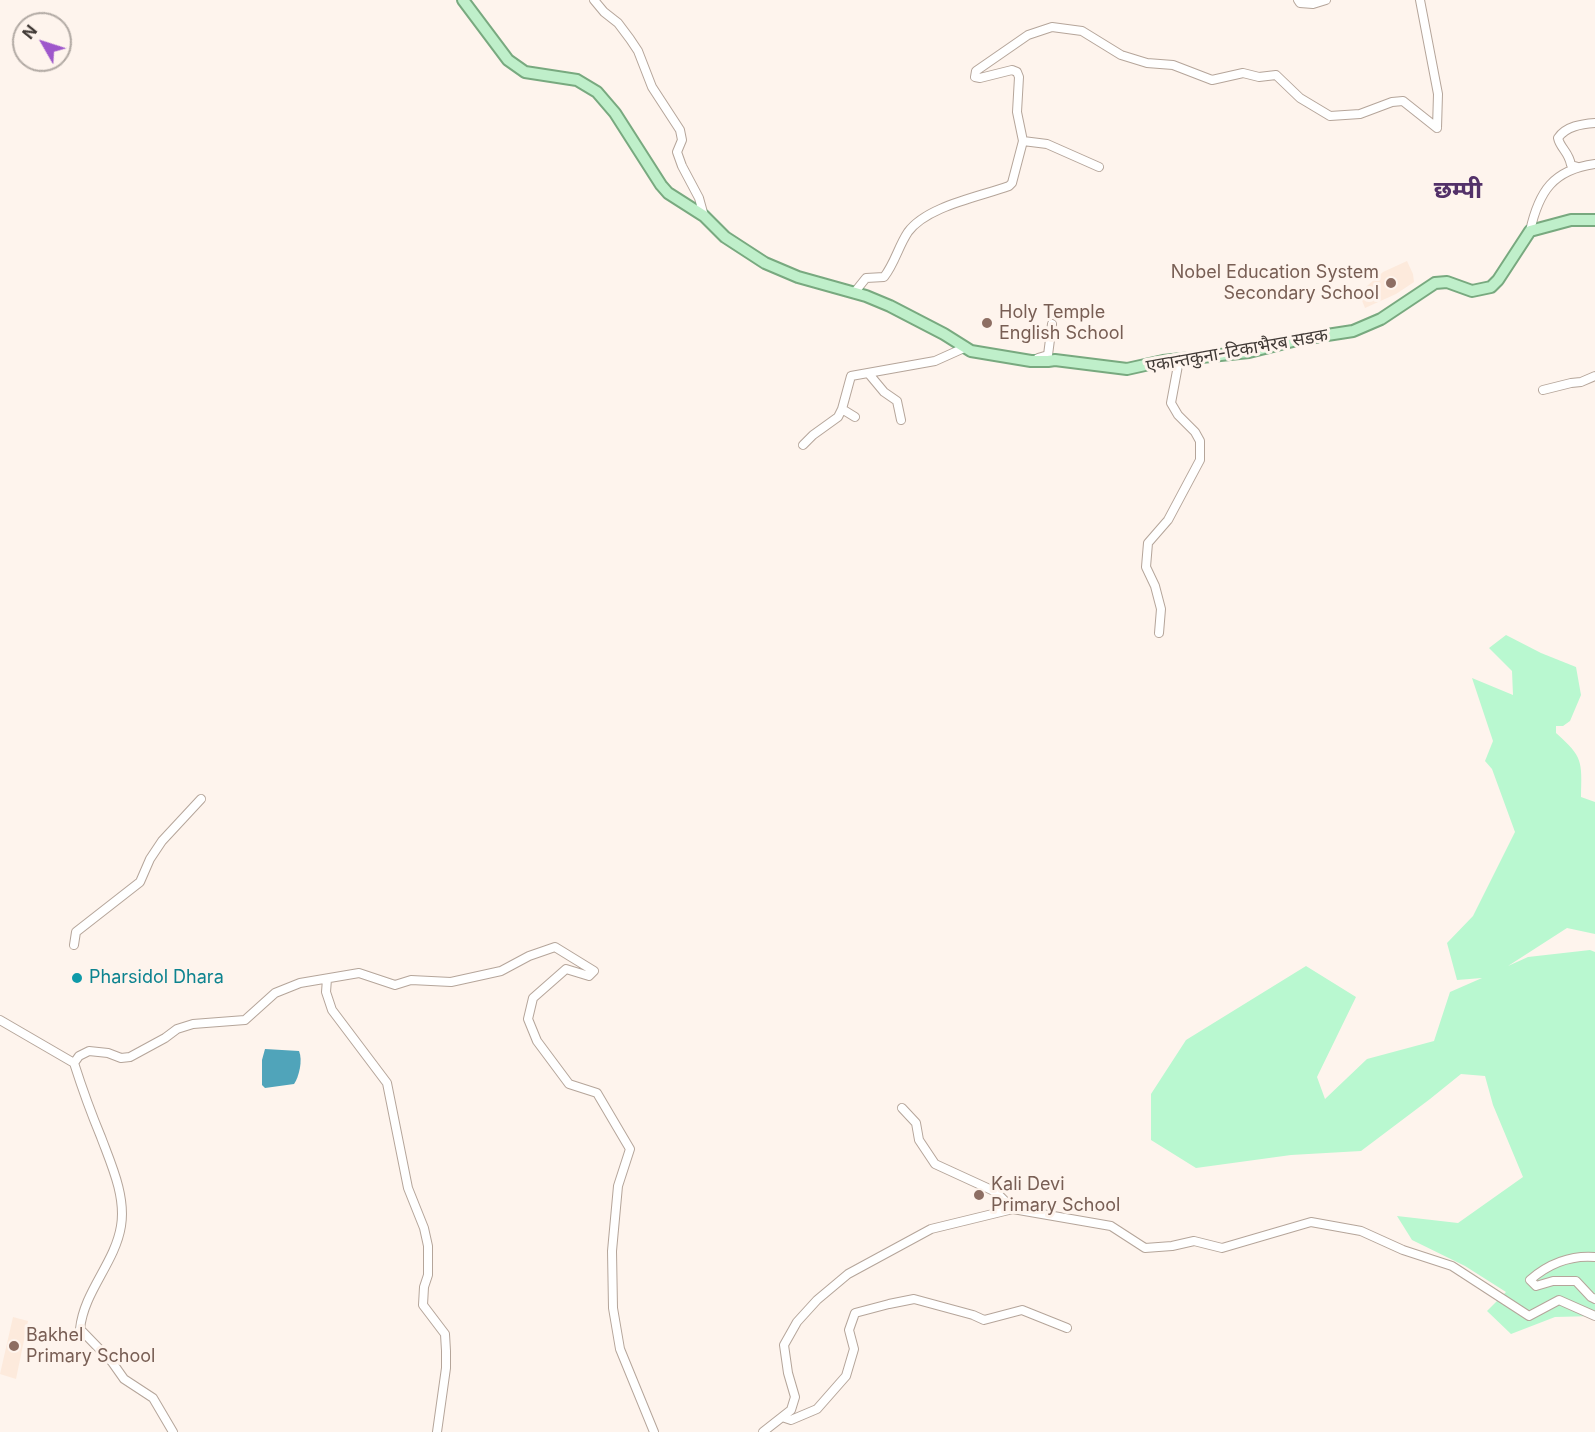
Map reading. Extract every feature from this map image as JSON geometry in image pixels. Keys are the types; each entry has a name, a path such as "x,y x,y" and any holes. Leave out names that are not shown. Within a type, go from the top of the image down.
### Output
{"main road":[{"name":"एकान्तकुना-टिकाभैरब सडक","path":"463,0 508,60 517,68 536,75 577,80 597,92 615,113 661,185 677,199 704,216 725,237 765,263 798,277 890,306 971,351 1031,361 1055,360 1127,369 1157,362 1249,352 1301,339 1353,331 1381,319 1430,285 1447,282 1472,291 1485,289 1498,280 1530,231"},
{"path":"1530,231 1571,220 1595,220"}],"street":[{"path":"594,0 618,23 638,51 652,87 680,130 682,140 677,152 699,198 704,216"},
{"path":"1298,0 1299,3 1313,4 1326,0"},
{"path":"854,293 866,278 884,277 891,268 909,230 924,217 1009,186 1014,179 1023,141 1017,112 1019,77 1017,72 1012,70 980,78 975,77 975,74 976,71 1028,35 1052,27 1082,31 1121,55 1147,63 1173,65 1212,80 1243,73 1259,77 1276,75 1300,98 1330,116 1360,114 1392,102 1403,101 1437,128 1438,94 1420,0"},
{"path":"1579,167 1571,165 1567,152 1558,138 1563,131 1570,128 1595,123"},
{"path":"1023,141 1047,144 1099,167"},
{"path":"1530,231 1534,210 1545,190 1562,174 1595,164"},
{"path":"1031,361 1048,355 1052,324"},
{"path":"803,445 813,435 836,420 842,410 851,376 935,361 964,348"},
{"path":"1159,633 1161,609 1155,586 1146,567 1148,543 1168,520 1200,460 1200,441 1171,403 1179,360"},
{"path":"869,374 884,392 897,401 901,420"},
{"path":"1543,390 1581,382 1595,376"},
{"path":"842,410 855,417"},
{"path":"74,945 76,932 140,882 150,859 162,841 201,799"},
{"path":"74,1063 79,1056 89,1051 108,1053 121,1058 130,1057 177,1029 193,1024 245,1020 275,993 300,983 339,975 358,973 395,985 411,980 451,982 501,971 529,956 555,947 594,971 589,976 566,969 533,999 528,1019 537,1041 569,1084 597,1094 630,1149 618,1186 612,1251 613,1308 620,1349 654,1432"},
{"path":"327,979 326,992 332,1010 387,1083 408,1188 424,1228 428,1246 428,1275 424,1287 423,1305 445,1335 446,1368 437,1432"},
{"path":"0,1020 74,1063 112,1164 120,1196 122,1225 115,1246 81,1314 80,1329 112,1362 124,1379 153,1398 173,1432"},
{"path":"902,1108 916,1123 919,1140 934,1164 996,1192 1013,1209"},
{"path":"764,1432 791,1410 795,1397 788,1373 784,1345 796,1322 817,1300 848,1274 931,1229 1013,1209 1111,1226 1144,1248 1172,1246 1194,1241 1222,1248 1311,1222 1361,1231 1403,1250 1452,1266 1528,1316 1559,1299 1595,1316"},
{"path":"1595,1257 1581,1255 1544,1267 1530,1280 1536,1286 1553,1281 1576,1281 1595,1299"},
{"path":"782,1417 791,1420 817,1409 846,1376 854,1349 849,1330 855,1313 914,1299 984,1320 1022,1310 1067,1328"}],"shaded area":[{"name":"Nobel Education System Secondary School","path":"1407,261 1414,282 1396,294 1365,308 1359,293 1383,272"},
{"name":"Bakhel Primary School","path":"13,1317 28,1321 16,1379 0,1374"}],"green space":[{"path":"1506,635 1541,653 1576,667 1581,695 1570,721 1563,726 1556,726 1556,733 1576,754 1579,761 1581,797 1595,802 1595,934 1567,928 1508,966 1528,957 1590,950 1595,952 1595,1316 1555,1317 1511,1334 1487,1311 1506,1292 1465,1266 1412,1240 1397,1216 1458,1223 1523,1177 1493,1105 1485,1076 1461,1074 1361,1151 1291,1155 1196,1168 1151,1140 1151,1094 1186,1040 1306,966 1356,997 1317,1077 1325,1099 1367,1059 1434,1041 1450,992 1482,978 1457,980 1447,943 1473,916 1515,832 1492,769 1485,761 1493,741 1472,678 1513,695 1512,671 1489,648"}],"water":[{"path":"265,1049 299,1051 300,1068 294,1084 265,1088 262,1085 262,1060"}],"place":[{"name":"Nobel Education System Secondary School","path":"1391,283"},
{"name":"Holy Temple English School","path":"987,323"},
{"name":"Pharsidol Dhara","path":"77,978"},
{"name":"Kali Devi Primary School","path":"979,1195"},
{"name":"Bakhel Primary School","path":"14,1346"}],"district":[{"name":"छम्पी","path":"1458,191"}]}
